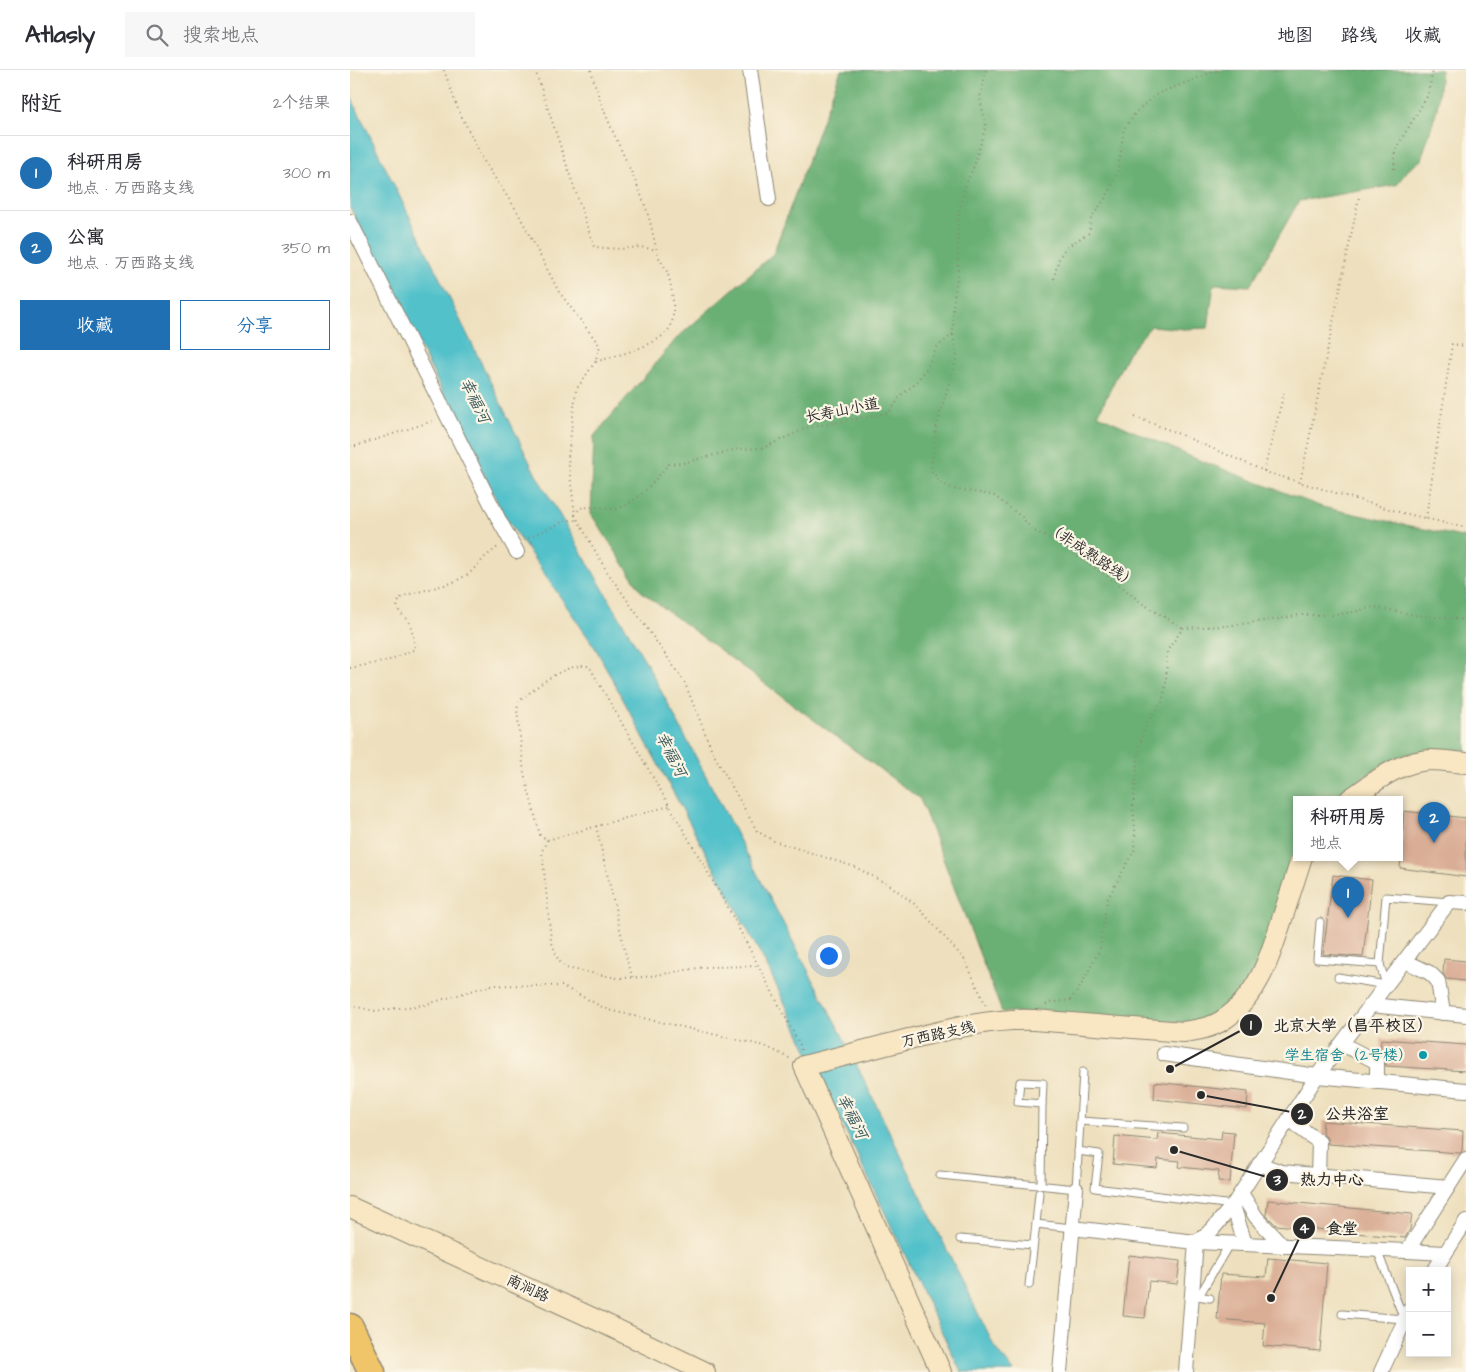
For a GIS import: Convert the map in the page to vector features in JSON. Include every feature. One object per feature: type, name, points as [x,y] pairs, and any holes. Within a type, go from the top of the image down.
[{"type":"highway","points":[[350,1327],[372,1372]]},
{"type":"street","points":[[750,70],[770,199]]},
{"type":"street","points":[[350,221],[513,545]]},
{"type":"street","points":[[1354,796],[1398,766],[1431,760],[1466,763]]},
{"type":"street","name":"万西路支线","points":[[805,1066],[946,1030],[993,1022],[1034,1020],[1183,1032],[1202,1029],[1222,1020],[1239,1006],[1254,988],[1267,965],[1301,861]]},
{"type":"street","points":[[1196,1242],[1212,1230],[1233,1205],[1317,1076],[1449,902],[1466,903]]},
{"type":"street","points":[[1405,960],[1430,973],[1438,981],[1443,1013]]},
{"type":"street","points":[[1371,1005],[1466,1015]]},
{"type":"street","points":[[1342,1044],[1377,1062],[1377,1082]]},
{"type":"street","points":[[1164,1054],[1317,1076],[1466,1090]]},
{"type":"street","points":[[805,1066],[941,1372]]},
{"type":"street","points":[[1290,1118],[1319,1142],[1318,1176]]},
{"type":"street","points":[[1406,1251],[1465,1163]]},
{"type":"street","points":[[1259,1164],[1282,1172],[1448,1187]]},
{"type":"street","points":[[1060,1372],[1076,1189]]},
{"type":"street","points":[[1241,1193],[1256,1216],[1283,1246]]},
{"type":"street","points":[[1233,1205],[1245,1244]]},
{"type":"street","name":"南涧路","points":[[350,1207],[599,1321],[705,1372]]},
{"type":"street","points":[[1436,1267],[1466,1221]]},
{"type":"street","points":[[1072,1228],[1196,1242],[1445,1253]]},
{"type":"street","points":[[1186,1372],[1196,1296],[1196,1242]]},
{"type":"street","points":[[1381,1372],[1406,1316]]},
{"type":"lane","points":[[1338,977],[1386,985],[1380,964],[1386,897],[1449,902]]},
{"type":"lane","points":[[1320,922],[1317,959],[1380,964]]},
{"type":"lane","points":[[940,1175],[1076,1189],[1083,1072]]},
{"type":"lane","points":[[1041,1185],[1043,1083],[1020,1082],[1018,1102],[1042,1104]]},
{"type":"lane","points":[[1080,1121],[1183,1128]]},
{"type":"lane","points":[[1078,1151],[1099,1154],[1095,1188],[1233,1205]]},
{"type":"lane","points":[[1029,1284],[1039,1193]]},
{"type":"lane","points":[[1036,1224],[1072,1228]]},
{"type":"lane","points":[[960,1240],[1034,1245]]},
{"type":"lane","points":[[1210,1298],[1196,1296],[1231,1243]]},
{"type":"lane","points":[[1377,1250],[1406,1312]]},
{"type":"lane","points":[[1342,1314],[1406,1314]]},
{"type":"path","points":[[444,70],[457,107],[485,164],[517,211],[559,292],[600,346],[595,362],[576,390],[568,458],[575,515],[606,570],[684,681],[713,752],[756,831],[774,841],[855,867],[891,886],[917,906],[965,960],[993,1022]]},
{"type":"path","points":[[535,70],[594,247],[620,249],[641,247],[657,250]]},
{"type":"path","points":[[592,70],[596,88],[613,134],[646,208],[659,258],[667,272],[672,293],[671,325],[663,336],[643,346],[595,362]]},
{"type":"path","points":[[953,334],[953,306],[958,272],[958,217],[964,190],[974,166],[986,126],[980,98],[986,70]]},
{"type":"path","points":[[1054,279],[1059,256],[1068,246],[1090,233],[1091,218],[1108,196],[1118,170],[1124,130],[1136,112],[1157,94],[1218,70]]},
{"type":"path","points":[[1394,169],[1396,150],[1428,94],[1433,70]]},
{"type":"path","points":[[1300,483],[1359,198]]},
{"type":"path","name":"长寿山小道","points":[[575,515],[580,508],[618,509],[628,504],[643,492],[668,464],[683,463],[738,449],[763,448],[806,428],[888,413],[900,396],[916,384],[927,368],[936,348],[953,334]]},
{"type":"path","name":"（非成熟路线）","points":[[953,334],[958,357],[936,427],[931,470],[941,483],[953,489],[993,494],[1022,517],[1032,530],[1054,540],[1117,583],[1143,604],[1183,628]]},
{"type":"path","points":[[1426,518],[1452,344],[1466,346]]},
{"type":"path","points":[[1264,471],[1284,393]]},
{"type":"path","points":[[350,446],[356,446],[448,416]]},
{"type":"path","points":[[1136,417],[1264,471],[1399,512],[1466,528]]},
{"type":"path","points":[[350,668],[387,661],[415,649],[407,619],[399,613],[397,607],[399,600],[403,596],[452,583],[469,574],[485,557],[567,520],[578,520]]},
{"type":"path","points":[[1034,1020],[1048,1003],[1070,1000],[1080,989],[1100,949],[1107,900],[1134,851],[1136,830],[1133,806],[1138,748],[1146,723],[1162,702],[1166,685],[1167,651],[1183,628],[1225,626],[1298,615],[1335,615],[1373,607],[1416,616],[1466,620]]},
{"type":"path","points":[[547,840],[540,835],[524,773],[517,710],[519,701],[559,672],[578,666],[589,666],[726,904],[800,1045],[805,1066]]},
{"type":"path","points":[[669,806],[547,840],[542,851],[551,940],[558,960],[566,968],[617,978],[645,977],[704,967],[759,966]]},
{"type":"path","points":[[596,826],[629,968],[633,977]]},
{"type":"path","points":[[350,1006],[374,1011],[424,1005],[491,985],[562,986],[608,1010],[765,1046],[805,1066]]},
{"type":"green space","points":[[841,70],[1441,70],[1437,109],[1421,160],[1408,170],[1396,185],[1299,201],[1250,286],[1214,284],[1208,328],[1184,329],[1151,326],[1128,353],[1098,415],[1194,458],[1322,507],[1466,538],[1466,752],[1430,749],[1398,757],[1363,777],[1336,796],[1293,796],[1293,858],[1258,965],[1242,993],[1213,1016],[1193,1023],[1002,1012],[920,799],[642,592],[591,514],[594,436],[677,338],[773,254]]},
{"type":"water","name":"幸福河","points":[[350,95],[535,473],[647,664],[843,1037],[993,1344],[1014,1372],[961,1372],[768,968],[596,649],[504,515],[350,207]]},
{"type":"building","points":[[1404,811],[1466,818],[1466,877],[1400,868],[1400,861],[1403,861]]},
{"type":"building","points":[[1333,875],[1372,880],[1363,957],[1323,954]]},
{"type":"building","points":[[1444,959],[1466,961],[1466,981],[1446,979],[1443,973]]},
{"type":"building","name":"学生宿舍（2号楼）","points":[[1381,1039],[1466,1045],[1466,1071],[1386,1066],[1385,1058],[1380,1054]]},
{"type":"building","points":[[1155,1082],[1248,1092],[1247,1109],[1154,1099]]},
{"type":"building","points":[[1323,1121],[1463,1131],[1462,1151],[1460,1153],[1328,1144],[1327,1138],[1322,1133]]},
{"type":"building","points":[[1222,1131],[1234,1132],[1230,1182],[1218,1181],[1219,1171],[1179,1167],[1180,1161],[1158,1159],[1157,1168],[1113,1164],[1115,1136],[1157,1140],[1158,1133],[1221,1139]]},
{"type":"building","points":[[1268,1200],[1412,1214],[1410,1229],[1405,1238],[1276,1225],[1266,1215]]},
{"type":"building","points":[[1129,1255],[1180,1261],[1177,1284],[1149,1281],[1145,1318],[1123,1316]]},
{"type":"building","points":[[1268,1258],[1327,1263],[1320,1351],[1263,1346],[1265,1323],[1217,1319],[1221,1274],[1266,1277]]},
{"type":"place","name":"公寓","points":[[1434,843]]},
{"type":"place","name":"科研用房","points":[[1348,918]]},
{"type":"place","name":"学生宿舍（2号楼）","points":[[1423,1055]]},
{"type":"place","name":"北京大学（昌平校区）","points":[[1170,1069]]},
{"type":"place","name":"公共浴室","points":[[1201,1095]]},
{"type":"place","name":"热力中心","points":[[1174,1150]]},
{"type":"place","name":"食堂","points":[[1271,1298]]}]
